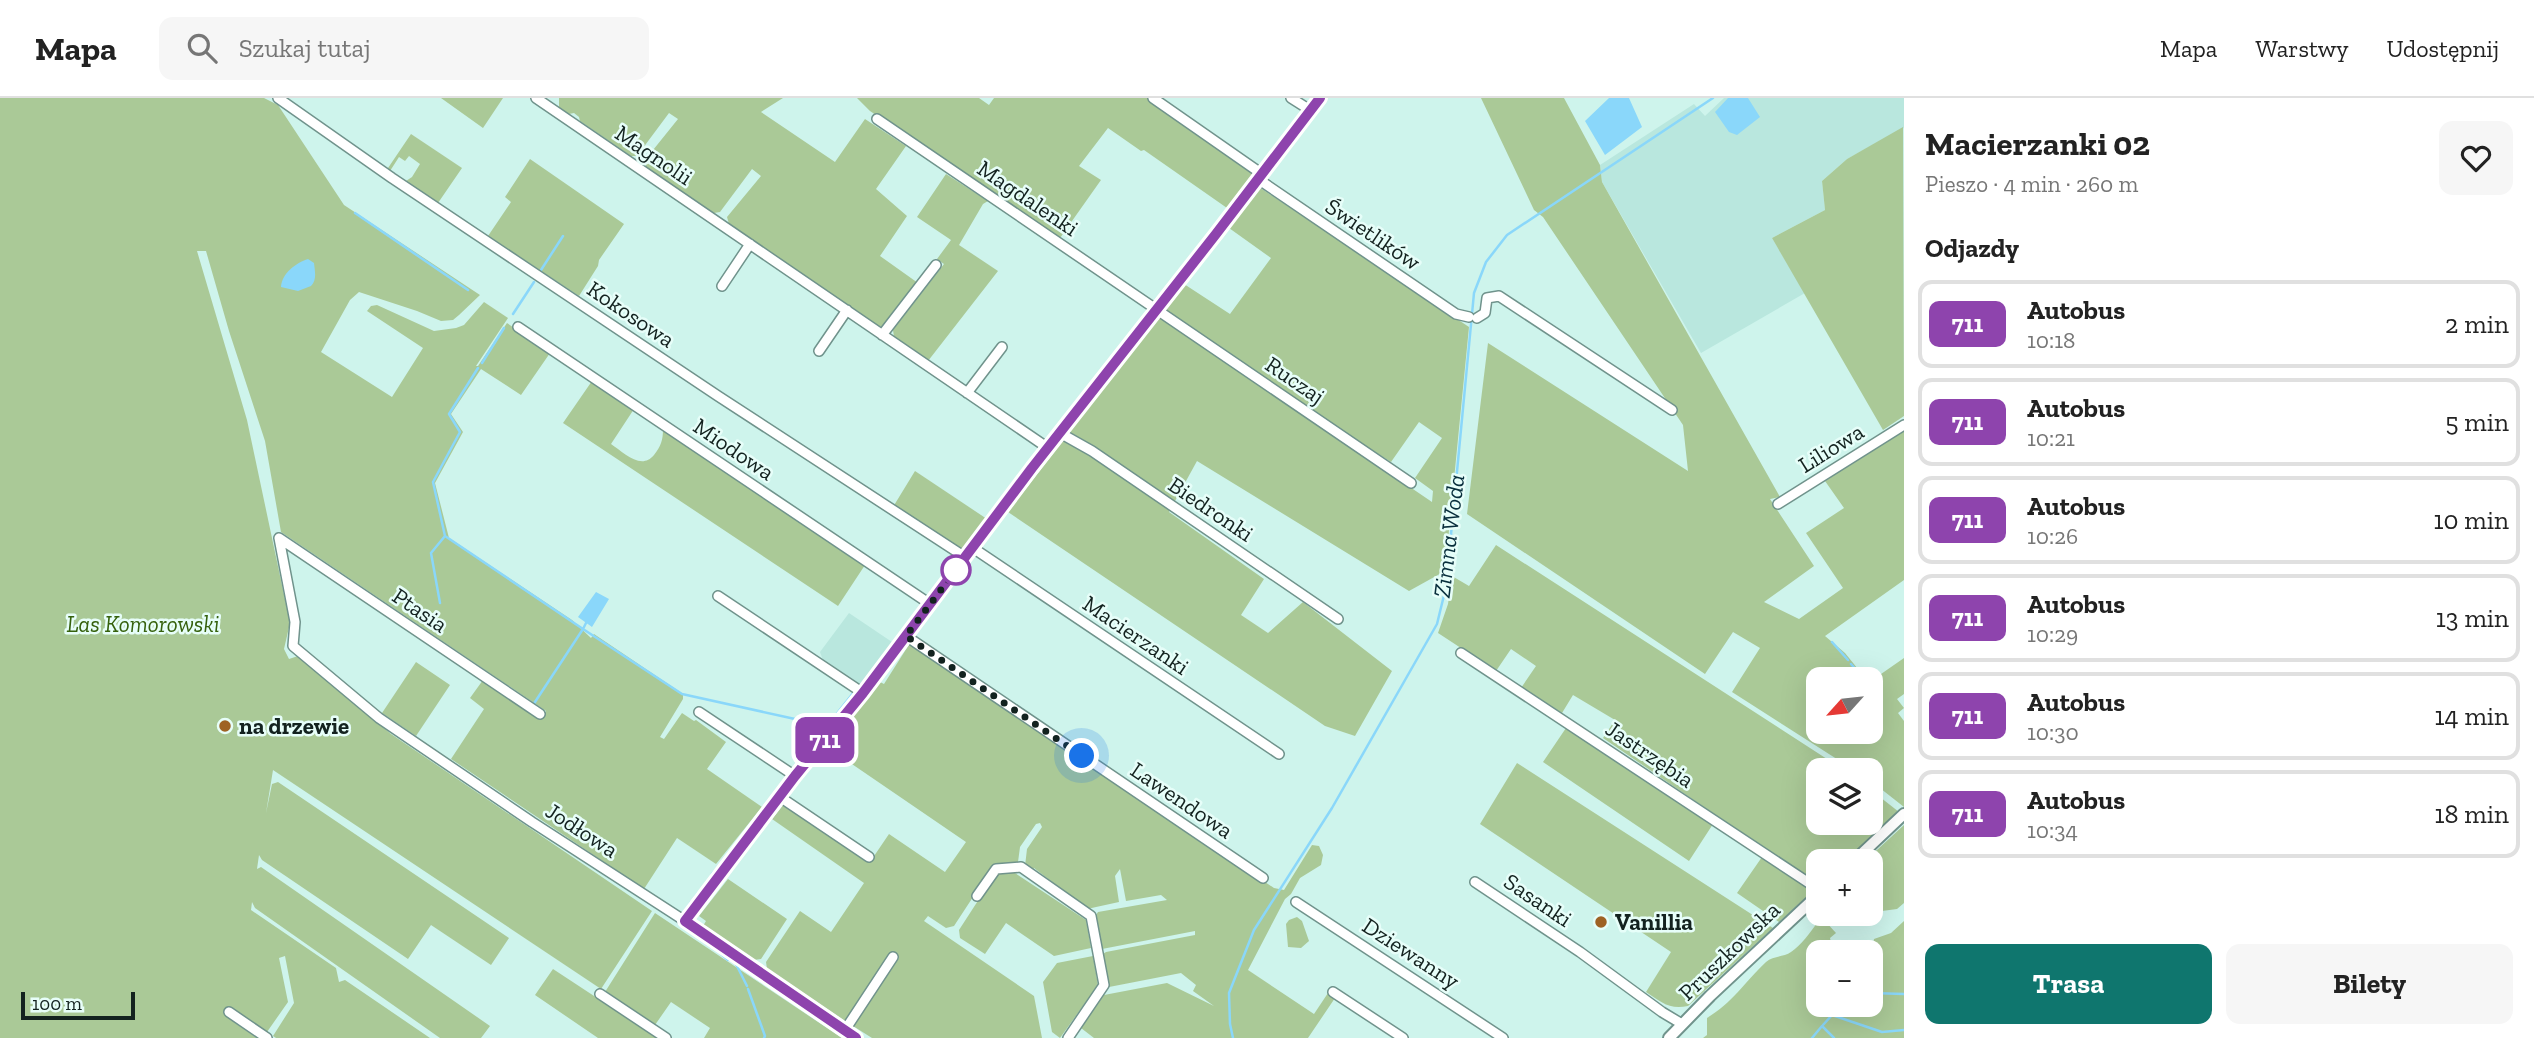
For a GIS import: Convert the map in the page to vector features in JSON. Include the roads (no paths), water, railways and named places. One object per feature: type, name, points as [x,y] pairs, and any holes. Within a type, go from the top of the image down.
[{"type":"street","name":"Kokosowa","points":[[278,98],[392,178],[965,558]]},
{"type":"street","name":"Magnolii","points":[[536,98],[1048,448]]},
{"type":"street","name":"Świetlików","points":[[1153,98],[1456,314],[1473,317],[1485,313],[1487,298],[1499,296],[1672,410]]},
{"type":"street","points":[[1292,98],[1310,110]]},
{"type":"street","points":[[685,921],[1320,98]]},
{"type":"street","name":"Magdalenki","points":[[877,119],[1157,309]]},
{"type":"street","points":[[722,286],[750,244]]},
{"type":"street","points":[[882,335],[936,265]]},
{"type":"street","name":"Ruczaj","points":[[1157,309],[1411,483]]},
{"type":"street","points":[[819,351],[847,310]]},
{"type":"street","name":"Miodowa","points":[[518,327],[930,604]]},
{"type":"street","points":[[967,393],[1002,347]]},
{"type":"street","name":"Liliowa","points":[[1779,504],[1904,425]]},
{"type":"street","name":"Biedronki","points":[[1060,433],[1338,619]]},
{"type":"street","name":"Ptasia","points":[[293,646],[295,622],[279,538],[540,714]]},
{"type":"street","name":"Macierzanki","points":[[973,548],[1279,754]]},
{"type":"street","points":[[718,596],[863,693]]},
{"type":"street","name":"Lawendowa","points":[[906,636],[1263,878]]},
{"type":"street","name":"Jodłowa","points":[[293,646],[379,718],[856,1038]]},
{"type":"street","name":"Jastrzębia","points":[[1461,653],[1806,881]]},
{"type":"street","points":[[699,712],[795,776]]},
{"type":"street","points":[[779,797],[869,857]]},
{"type":"street","points":[[1867,849],[1904,814]]},
{"type":"street","points":[[977,896],[996,869],[1021,867],[1091,916],[1104,985],[1068,1038]]},
{"type":"street","name":"Sasanki","points":[[1475,882],[1682,1024]]},
{"type":"street","name":"Dziewanny","points":[[1296,902],[1390,961],[1503,1038]]},
{"type":"street","name":"Pruszkowska","points":[[1669,1038],[1806,906]]},
{"type":"street","points":[[845,1030],[893,957]]},
{"type":"street","points":[[1333,992],[1403,1038]]},
{"type":"street","points":[[600,994],[666,1038]]},
{"type":"street","points":[[229,1013],[267,1038]]},
{"type":"water","points":[[1609,98],[1629,98],[1642,127],[1605,155],[1585,121]]},
{"type":"water","points":[[1728,98],[1748,98],[1760,117],[1737,135],[1729,132],[1715,112]]},
{"type":"water","points":[[308,259],[314,263],[313,284],[298,291],[281,287],[290,269]]},
{"type":"water","points":[[596,592],[609,599],[592,627],[578,617]]},
{"type":"waterway","name":"Zimna Woda","points":[[1233,1038],[1229,993],[1254,930],[1332,808],[1437,624],[1446,587],[1474,293],[1486,262],[1507,235],[1713,98]]},
{"type":"waterway","points":[[355,213],[468,290]]},
{"type":"waterway","points":[[541,270],[563,236]]},
{"type":"waterway","points":[[513,314],[534,282]]},
{"type":"waterway","points":[[482,363],[504,328]]},
{"type":"waterway","points":[[478,368],[449,414],[460,432],[433,482],[445,536],[583,629],[533,705]]},
{"type":"waterway","points":[[440,603],[431,553],[445,536]]},
{"type":"waterway","points":[[586,623],[583,629],[682,694],[795,719],[820,736]]},
{"type":"waterway","points":[[1832,642],[1848,660]]},
{"type":"waterway","points":[[815,741],[854,692]]},
{"type":"waterway","points":[[804,756],[812,746]]},
{"type":"waterway","points":[[733,848],[749,829]]},
{"type":"waterway","points":[[720,865],[729,854]]},
{"type":"waterway","points":[[712,874],[717,869]]},
{"type":"waterway","points":[[705,885],[708,881]]},
{"type":"waterway","points":[[695,897],[698,893]]},
{"type":"waterway","points":[[684,912],[691,902]]},
{"type":"waterway","points":[[683,926],[710,946]]},
{"type":"waterway","points":[[717,950],[728,960]]},
{"type":"waterway","points":[[736,964],[747,986]]},
{"type":"waterway","points":[[748,989],[764,1038]]},
{"type":"waterway","points":[[1883,993],[1904,994]]},
{"type":"waterway","points":[[1823,1025],[1830,1017]]},
{"type":"waterway","points":[[1838,1017],[1882,1032],[1904,1030]]},
{"type":"waterway","points":[[1812,1038],[1822,1026],[1834,1038]]},
{"type":"place","name":"na drzewie","points":[[225,726]]},
{"type":"place","name":"Vanillia","points":[[1601,922]]},
{"type":"park label","name":"Las Komorowski","points":[[143,624]]}]
